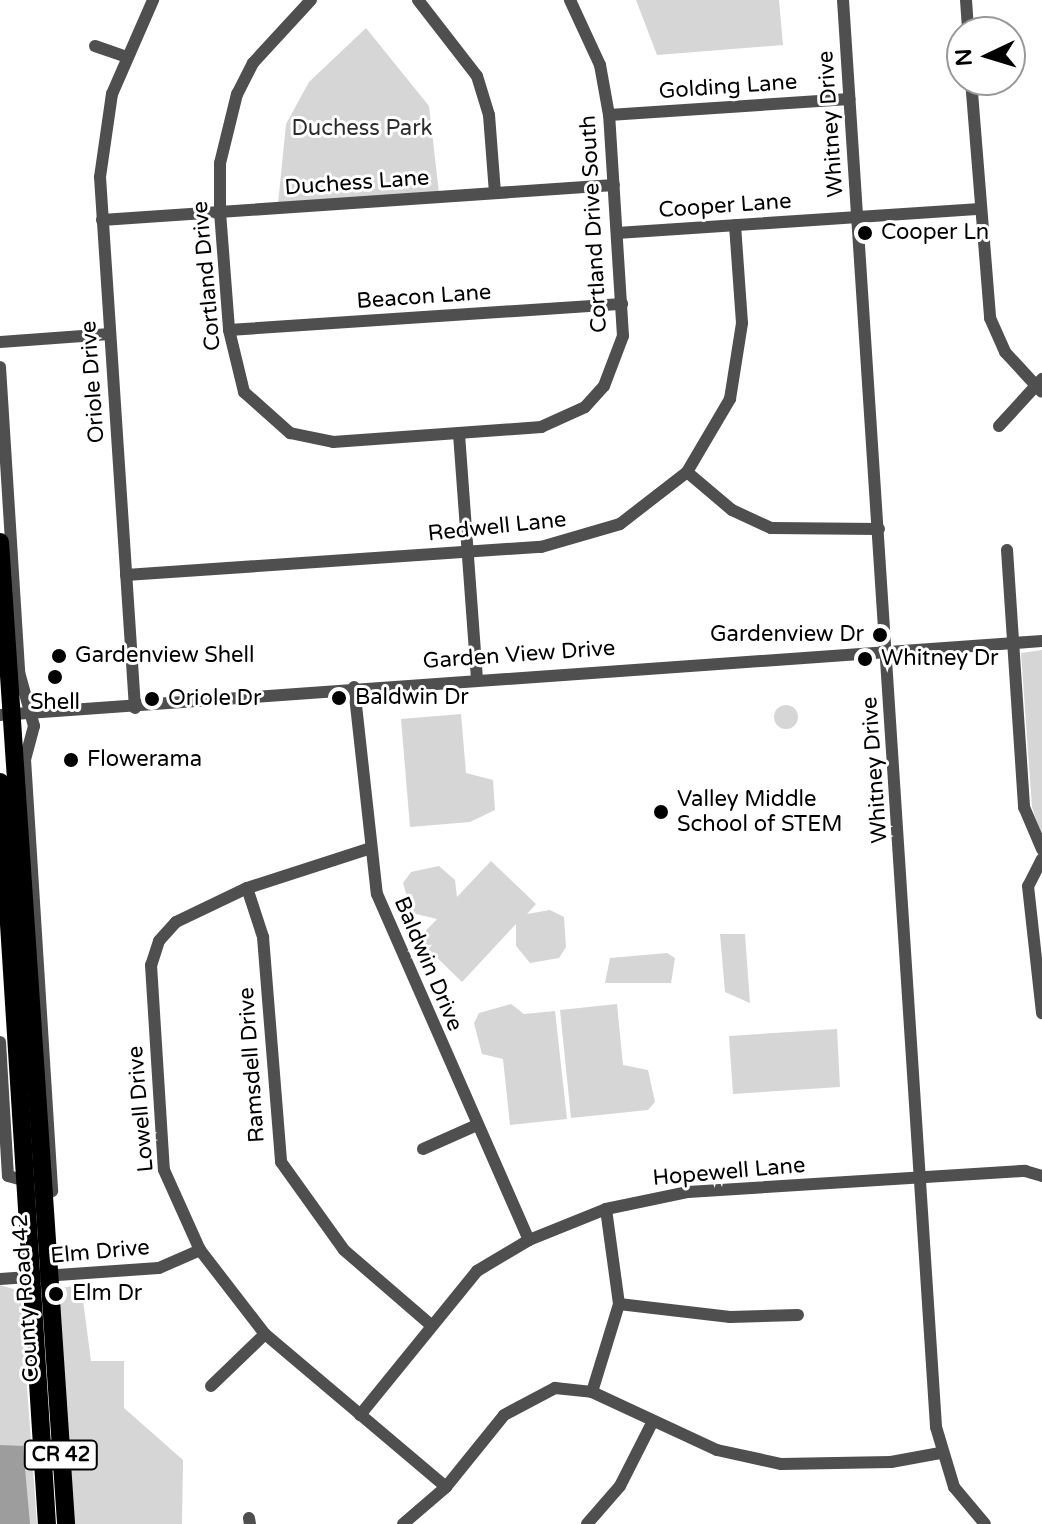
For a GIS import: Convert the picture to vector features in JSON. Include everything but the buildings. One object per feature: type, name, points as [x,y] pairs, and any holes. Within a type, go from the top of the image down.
[{"type":"highway","name":"County Road 42","points":[[0,542],[6,715],[66,1524]]},
{"type":"highway","name":"County Road 42","points":[[0,782],[29,1278],[47,1524]]},
{"type":"street","name":"Oriole Drive","points":[[135,708],[102,220],[104,135],[124,56],[153,0]]},
{"type":"street","name":"Cortland Drive","points":[[311,0],[253,63],[237,94],[220,163],[220,212],[229,330],[244,392],[290,433],[333,442],[459,434]]},
{"type":"street","points":[[418,0],[477,76],[489,115],[495,193]]},
{"type":"street","name":"Cortland Drive South","points":[[459,434],[541,427],[585,407],[617,362],[622,304],[609,115],[600,65],[570,0]]},
{"type":"street","name":"Whitney Drive","points":[[843,0],[940,1453],[954,1487],[985,1524]]},
{"type":"street","points":[[95,46],[124,56]]},
{"type":"street","points":[[972,96],[990,318],[1005,352],[1040,386],[999,426]]},
{"type":"street","name":"Golding Lane","points":[[609,115],[849,99]]},
{"type":"street","name":"Duchess Lane","points":[[102,220],[614,185]]},
{"type":"street","name":"Cooper Lane","points":[[617,233],[980,209]]},
{"type":"street","name":"Redwell Lane","points":[[126,575],[467,552],[595,535],[647,508],[687,472],[719,424],[738,369],[735,225]]},
{"type":"street","name":"Beacon Lane","points":[[229,330],[622,304]]},
{"type":"street","points":[[0,342],[110,334]]},
{"type":"street","points":[[0,367],[19,672],[32,713],[25,759],[52,1192],[43,1197]]},
{"type":"street","points":[[459,434],[477,678]]},
{"type":"street","points":[[687,472],[732,510],[771,528],[879,529]]},
{"type":"street","points":[[1007,550],[1024,807],[1042,849]]},
{"type":"street","name":"Garden View Drive","points":[[6,715],[135,708],[477,678],[1042,641]]},
{"type":"street","name":"Baldwin Drive","points":[[354,687],[368,849],[392,938],[529,1240]]},
{"type":"street","name":"Lowell Drive","points":[[368,849],[310,862],[176,922],[151,965],[164,1170],[200,1250],[265,1334],[446,1487]]},
{"type":"street","points":[[1042,859],[1028,886],[1042,1013]]},
{"type":"street","name":"Ramsdell Drive","points":[[247,888],[263,937],[281,1162],[344,1250],[431,1325]]},
{"type":"street","points":[[0,1042],[8,1176],[23,1180]]},
{"type":"street","points":[[423,1149],[477,1125]]},
{"type":"street","name":"Hopewell Lane","points":[[360,1415],[477,1271],[529,1240],[606,1209],[688,1192],[922,1177],[1042,1176]]},
{"type":"street","points":[[592,1392],[619,1304],[606,1209]]},
{"type":"street","name":"Elm Drive","points":[[0,1279],[159,1268],[200,1250]]},
{"type":"street","points":[[619,1304],[730,1317],[798,1315]]},
{"type":"street","points":[[211,1386],[265,1334]]},
{"type":"street","points":[[403,1524],[446,1487],[521,1401],[555,1388],[592,1392],[717,1450],[781,1464],[891,1462],[940,1453]]},
{"type":"street","points":[[587,1524],[620,1486],[653,1421]]},
{"type":"green space","points":[[636,0],[779,0],[783,45],[657,55]]},
{"type":"green space","name":"Duchess Park","points":[[366,28],[429,106],[439,193],[278,204],[286,124],[309,82]]},
{"type":"green space","points":[[1042,650],[1042,837],[1032,807],[1021,653]]},
{"type":"green space","points":[[781,705],[791,705],[798,712],[798,722],[791,729],[781,729],[774,722],[774,712]]},
{"type":"green space","points":[[461,714],[466,773],[493,780],[495,810],[470,822],[410,827],[401,719]]},
{"type":"green space","points":[[491,861],[536,904],[527,914],[550,910],[564,917],[566,947],[559,958],[530,963],[516,946],[516,924],[462,982],[418,939],[437,919],[412,913],[403,883],[411,872],[439,866],[455,880],[457,897]]},
{"type":"green space","points":[[720,934],[745,934],[750,1003],[725,992]]},
{"type":"green space","points":[[667,953],[675,958],[671,983],[605,983],[610,958]]},
{"type":"green space","points":[[511,1004],[524,1014],[555,1011],[567,1119],[510,1125],[503,1059],[482,1054],[474,1023],[479,1013]]},
{"type":"green space","points":[[617,1004],[623,1065],[648,1070],[655,1102],[648,1110],[571,1118],[560,1010]]},
{"type":"green space","points":[[837,1029],[840,1087],[733,1094],[729,1036]]},
{"type":"green space","points":[[0,1285],[20,1291],[37,1524],[0,1524]]},
{"type":"green space","points":[[81,1285],[91,1361],[124,1361],[124,1408],[183,1460],[182,1524],[74,1524],[53,1289]]},
{"type":"shaded area","points":[[0,1445],[23,1446],[30,1524],[0,1524]]},
{"type":"place","name":"Cooper Ln","points":[[865,233]]},
{"type":"place","name":"Gardenview Dr","points":[[880,635]]},
{"type":"place","name":"Gardenview Shell","points":[[59,656]]},
{"type":"place","name":"Whitney Dr","points":[[865,659]]},
{"type":"place","name":"Shell","points":[[55,677]]},
{"type":"place","name":"Baldwin Dr","points":[[339,698]]},
{"type":"place","name":"Oriole Dr","points":[[152,699]]},
{"type":"place","name":"Flowerama","points":[[71,760]]},
{"type":"place","name":"Valley Middle School of STEM","points":[[661,812]]},
{"type":"place","name":"Elm Dr","points":[[56,1294]]}]
